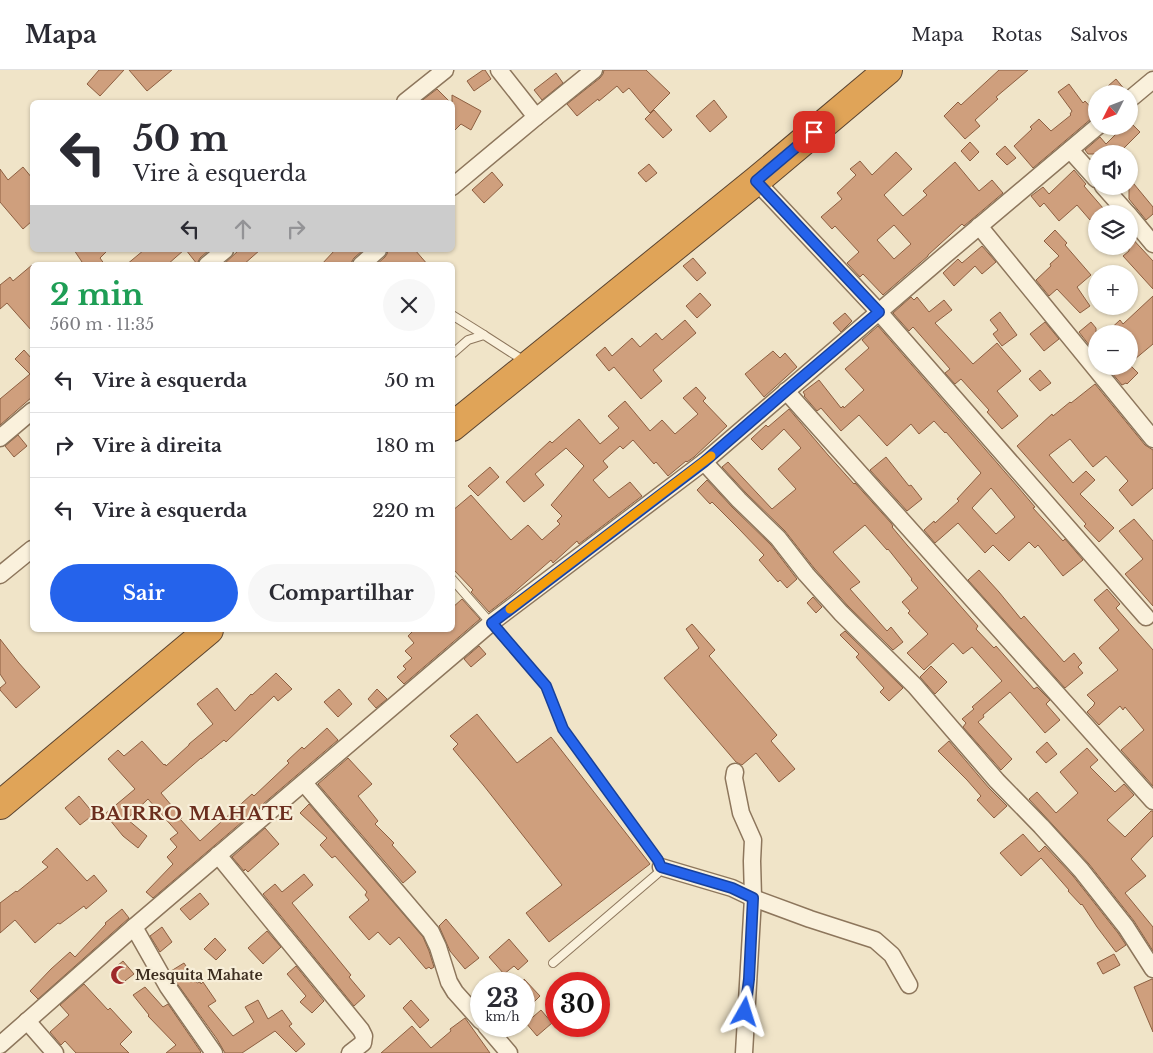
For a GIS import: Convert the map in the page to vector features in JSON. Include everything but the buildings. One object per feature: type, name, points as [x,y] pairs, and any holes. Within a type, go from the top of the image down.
[{"type":"highway","points":[[455,425],[756,181],[888,70]]},
{"type":"highway","points":[[0,804],[207,632]]},
{"type":"street","points":[[408,100],[445,70]]},
{"type":"street","points":[[500,70],[536,116]]},
{"type":"street","points":[[455,184],[594,70]]},
{"type":"street","points":[[1138,92],[1153,80]]},
{"type":"street","points":[[0,1045],[218,855],[492,623],[704,462],[1088,135]]},
{"type":"street","points":[[1070,150],[1088,170]]},
{"type":"street","points":[[756,181],[879,312],[1146,617]]},
{"type":"street","points":[[1111,195],[1120,205]]},
{"type":"street","points":[[979,226],[1153,439]]},
{"type":"street","points":[[1138,226],[1153,244]]},
{"type":"street","points":[[211,262],[223,252]]},
{"type":"street","points":[[364,262],[376,252]]},
{"type":"street","points":[[786,391],[1153,801]]},
{"type":"street","points":[[0,438],[30,413]]},
{"type":"street","points":[[704,462],[778,538],[841,613],[915,686],[997,781],[1081,870],[1126,928],[1153,969]]},
{"type":"street","points":[[0,575],[30,551]]},
{"type":"street","points":[[734,772],[741,813],[753,840],[753,898],[744,1053]]},
{"type":"street","points":[[304,782],[431,932],[438,947],[449,982],[470,1009]]},
{"type":"street","points":[[218,855],[361,1030],[364,1036],[363,1042],[350,1053]]},
{"type":"street","points":[[661,867],[732,888],[753,898],[810,919],[875,940],[892,955],[909,986]]},
{"type":"street","points":[[134,928],[168,987],[214,1053]]},
{"type":"street","points":[[27,1021],[55,1053]]},
{"type":"street","points":[[495,1037],[509,1053]]},
{"type":"lane","points":[[455,317],[529,364]]},
{"type":"lane","points":[[455,351],[468,340],[484,335]]},
{"type":"lane","points":[[455,582],[546,686],[563,729],[658,860],[661,867],[658,874],[553,963]]},
{"type":"slow traffic","points":[[510,609],[711,456]]},
{"type":"place","name":"Mesquita Mahate","points":[[120,975]]},
{"type":"district","name":"BAIRRO MAHATE","points":[[192,813]]},
{"type":"route","points":[[745,1012],[749,979],[753,898],[732,888],[661,867],[658,860],[563,729],[546,686],[492,623],[704,462],[879,312],[756,181],[814,132]]}]
